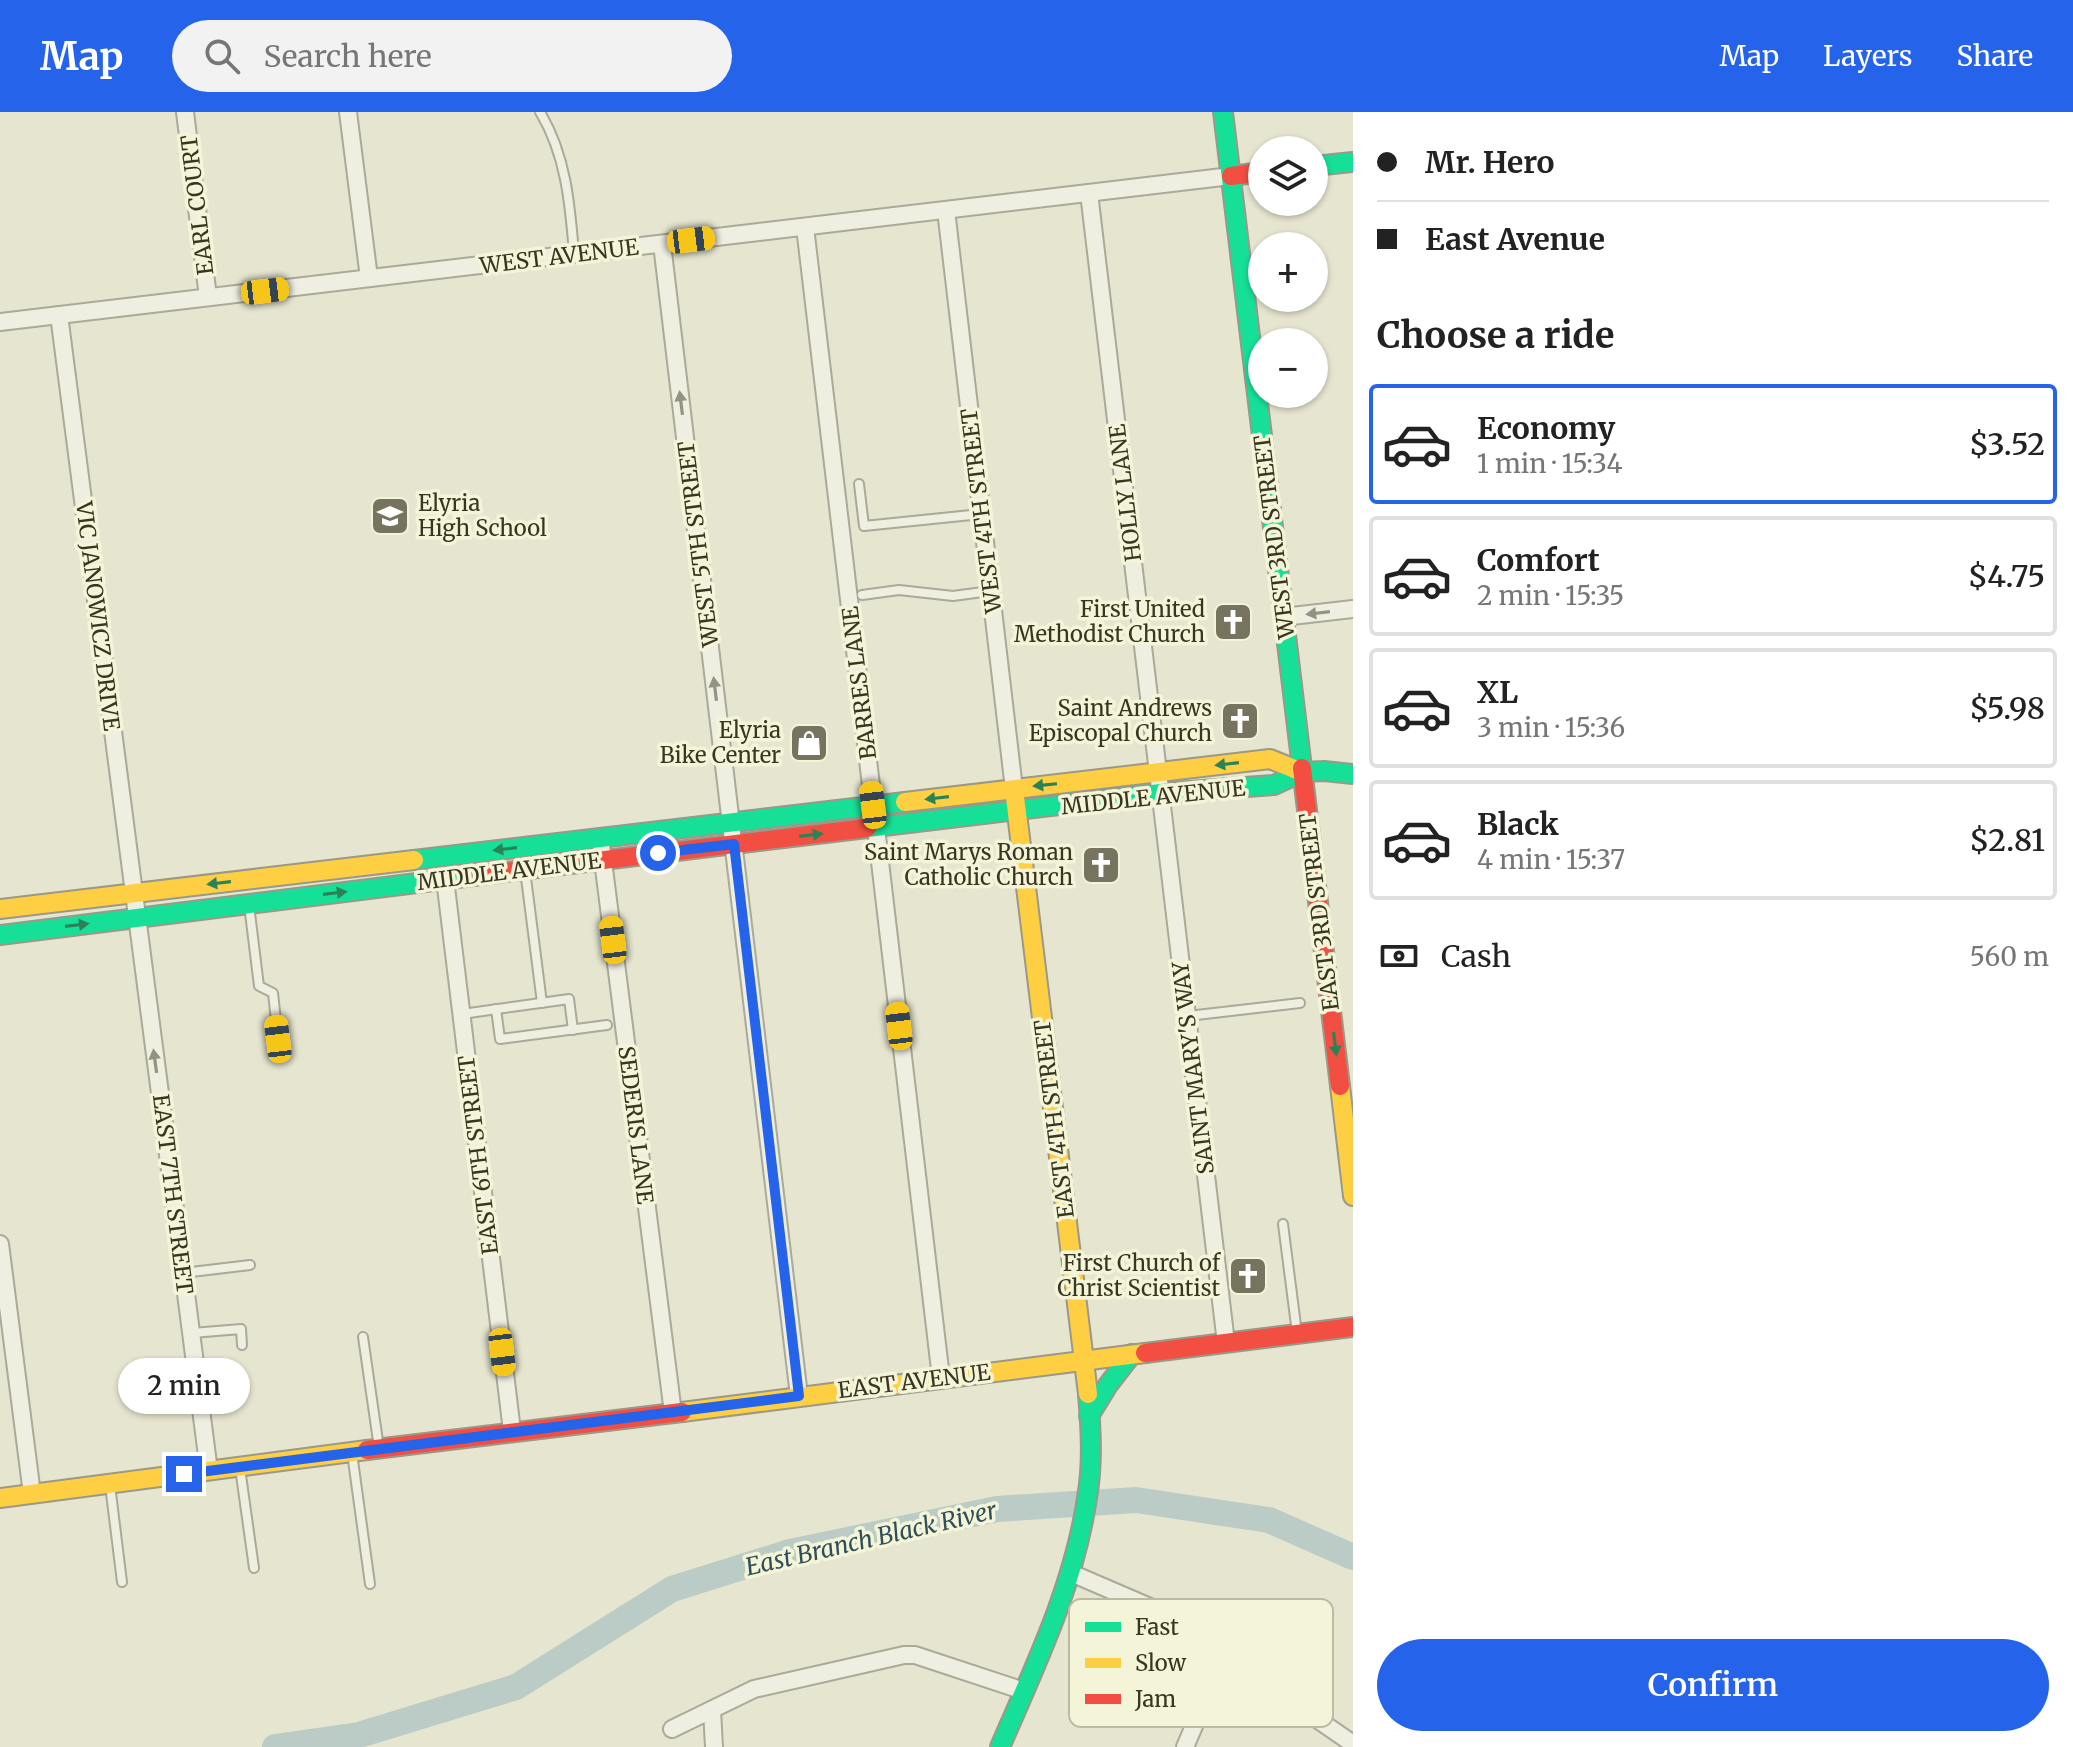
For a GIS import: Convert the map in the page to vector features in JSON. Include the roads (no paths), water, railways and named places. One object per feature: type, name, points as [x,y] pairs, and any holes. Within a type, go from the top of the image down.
[{"type":"main road","name":"WEST 3RD STREET","points":[[1223,112],[1302,772]]},
{"type":"main road","points":[[1328,165],[1353,162]]},
{"type":"main road","name":"WEST AVENUE","points":[[1231,176],[1248,174]]},
{"type":"main road","name":"MIDDLE AVENUE","points":[[0,909],[1270,759],[1302,772]]},
{"type":"main road","name":"MIDDLE AVENUE","points":[[0,935],[1161,793],[1274,785],[1302,772],[1353,774]]},
{"type":"main road","name":"EAST 3RD STREET","points":[[1302,772],[1353,1196]]},
{"type":"main road","name":"WEST 4TH STREET","points":[[1014,789],[1016,812]]},
{"type":"main road","name":"EAST 4TH STREET","points":[[1000,1747],[1074,1566],[1090,1475],[1090,1419],[1084,1360],[1016,812]]},
{"type":"main road","name":"EAST AVENUE","points":[[0,1498],[1353,1327]]},
{"type":"main road","points":[[1090,1419],[1108,1385],[1132,1354]]},
{"type":"street","name":"EARL COURT","points":[[185,112],[208,297]]},
{"type":"street","points":[[348,112],[369,278]]},
{"type":"street","name":"WEST AVENUE","points":[[0,322],[1231,176]]},
{"type":"street","name":"HOLLY LANE","points":[[1089,193],[1161,793]]},
{"type":"street","name":"WEST 4TH STREET","points":[[946,210],[1014,789]]},
{"type":"street","name":"BARRES LANE","points":[[805,227],[941,1378]]},
{"type":"street","name":"WEST 5TH STREET","points":[[662,244],[799,1396]]},
{"type":"street","name":"VIC JANOWICZ DRIVE","points":[[59,315],[136,917]]},
{"type":"street","points":[[1283,617],[1353,609]]},
{"type":"street","name":"SAINT MARY'S WAY","points":[[1161,793],[1226,1343]]},
{"type":"street","name":"SEDERIS LANE","points":[[600,837],[673,1413]]},
{"type":"street","name":"EAST 6TH STREET","points":[[445,879],[512,1431]]},
{"type":"street","name":"EAST 7TH STREET","points":[[136,917],[209,1471]]},
{"type":"street","points":[[0,1244],[32,1494]]},
{"type":"street","points":[[1074,1566],[1137,1599]]},
{"type":"street","points":[[672,1729],[754,1689],[910,1654],[1024,1691]]},
{"type":"street","points":[[712,1710],[714,1747]]},
{"type":"street","points":[[1185,1747],[1194,1727]]},
{"type":"street","points":[[1328,1727],[1353,1744]]},
{"type":"lane","points":[[540,112],[561,159],[574,254]]},
{"type":"lane","points":[[859,484],[864,526],[982,514]]},
{"type":"lane","points":[[862,595],[899,590],[953,596],[991,591]]},
{"type":"lane","points":[[524,869],[542,1003]]},
{"type":"lane","points":[[249,904],[259,986],[273,993],[278,1039]]},
{"type":"lane","points":[[461,1014],[569,999],[573,1030]]},
{"type":"lane","points":[[1187,1016],[1300,1003]]},
{"type":"lane","points":[[496,1009],[500,1039],[607,1025]]},
{"type":"lane","points":[[1283,1224],[1297,1334]]},
{"type":"lane","points":[[183,1273],[250,1265]]},
{"type":"lane","points":[[191,1333],[241,1329],[242,1345]]},
{"type":"lane","points":[[363,1337],[379,1449]]},
{"type":"lane","points":[[352,1453],[370,1584]]},
{"type":"lane","points":[[240,1467],[254,1568]]},
{"type":"lane","points":[[109,1484],[122,1582]]},
{"type":"waterway","name":"East Branch Black River","points":[[275,1747],[359,1735],[516,1687],[672,1589],[790,1552],[997,1509],[1136,1500],[1269,1520],[1353,1557]]},
{"type":"place","name":"Elyria High School","points":[[390,516]]},
{"type":"place","name":"First United Methodist Church","points":[[1233,622]]},
{"type":"place","name":"Saint Andrews Episcopal Church","points":[[1240,721]]},
{"type":"place","name":"Elyria Bike Center","points":[[809,743]]},
{"type":"place","name":"Saint Marys Roman Catholic Church","points":[[1101,865]]},
{"type":"place","name":"First Church of Christ Scientist","points":[[1248,1276]]}]
